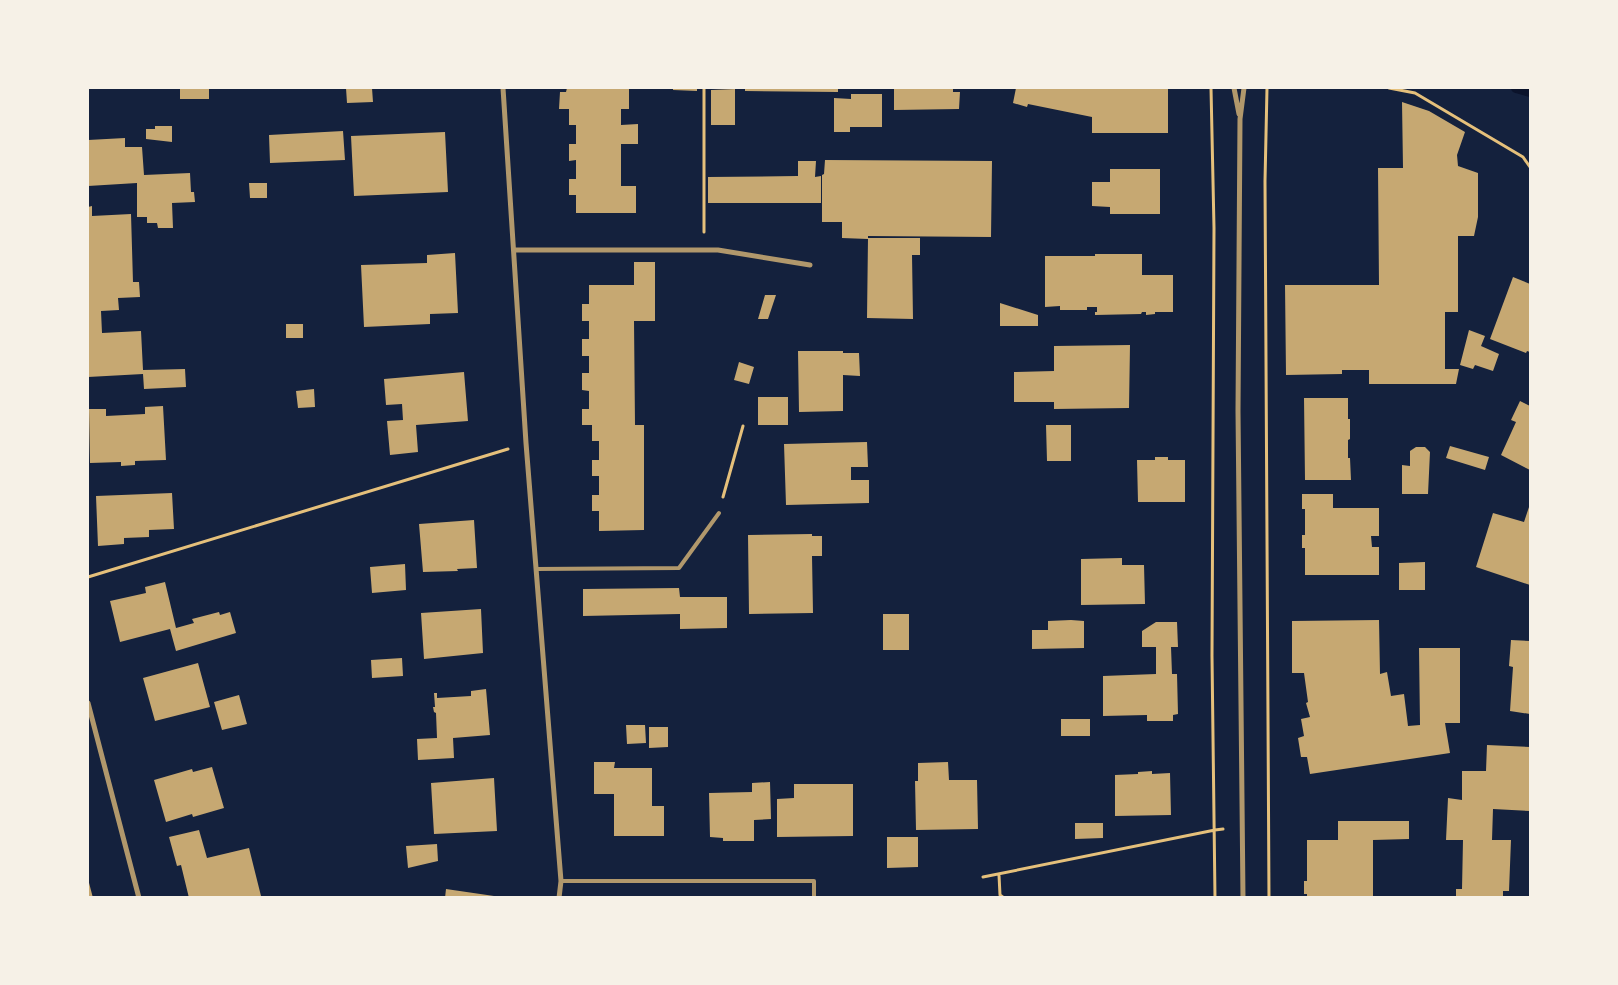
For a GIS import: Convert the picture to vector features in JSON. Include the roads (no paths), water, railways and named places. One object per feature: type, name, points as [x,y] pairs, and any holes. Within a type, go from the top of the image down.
[{"type":"street","points":[[503,88],[526,443],[561,881],[560,898]]},
{"type":"street","points":[[1234,88],[1240,119]]},
{"type":"street","points":[[1243,898],[1238,411],[1240,119],[1244,88]]},
{"type":"street","points":[[514,250],[718,250],[810,265]]},
{"type":"street","points":[[88,703],[139,898]]},
{"type":"lane","points":[[536,569],[679,568],[719,513]]},
{"type":"lane","points":[[561,881],[814,881],[814,898]]},
{"type":"waterway","points":[[1516,88],[1530,92]]}]
